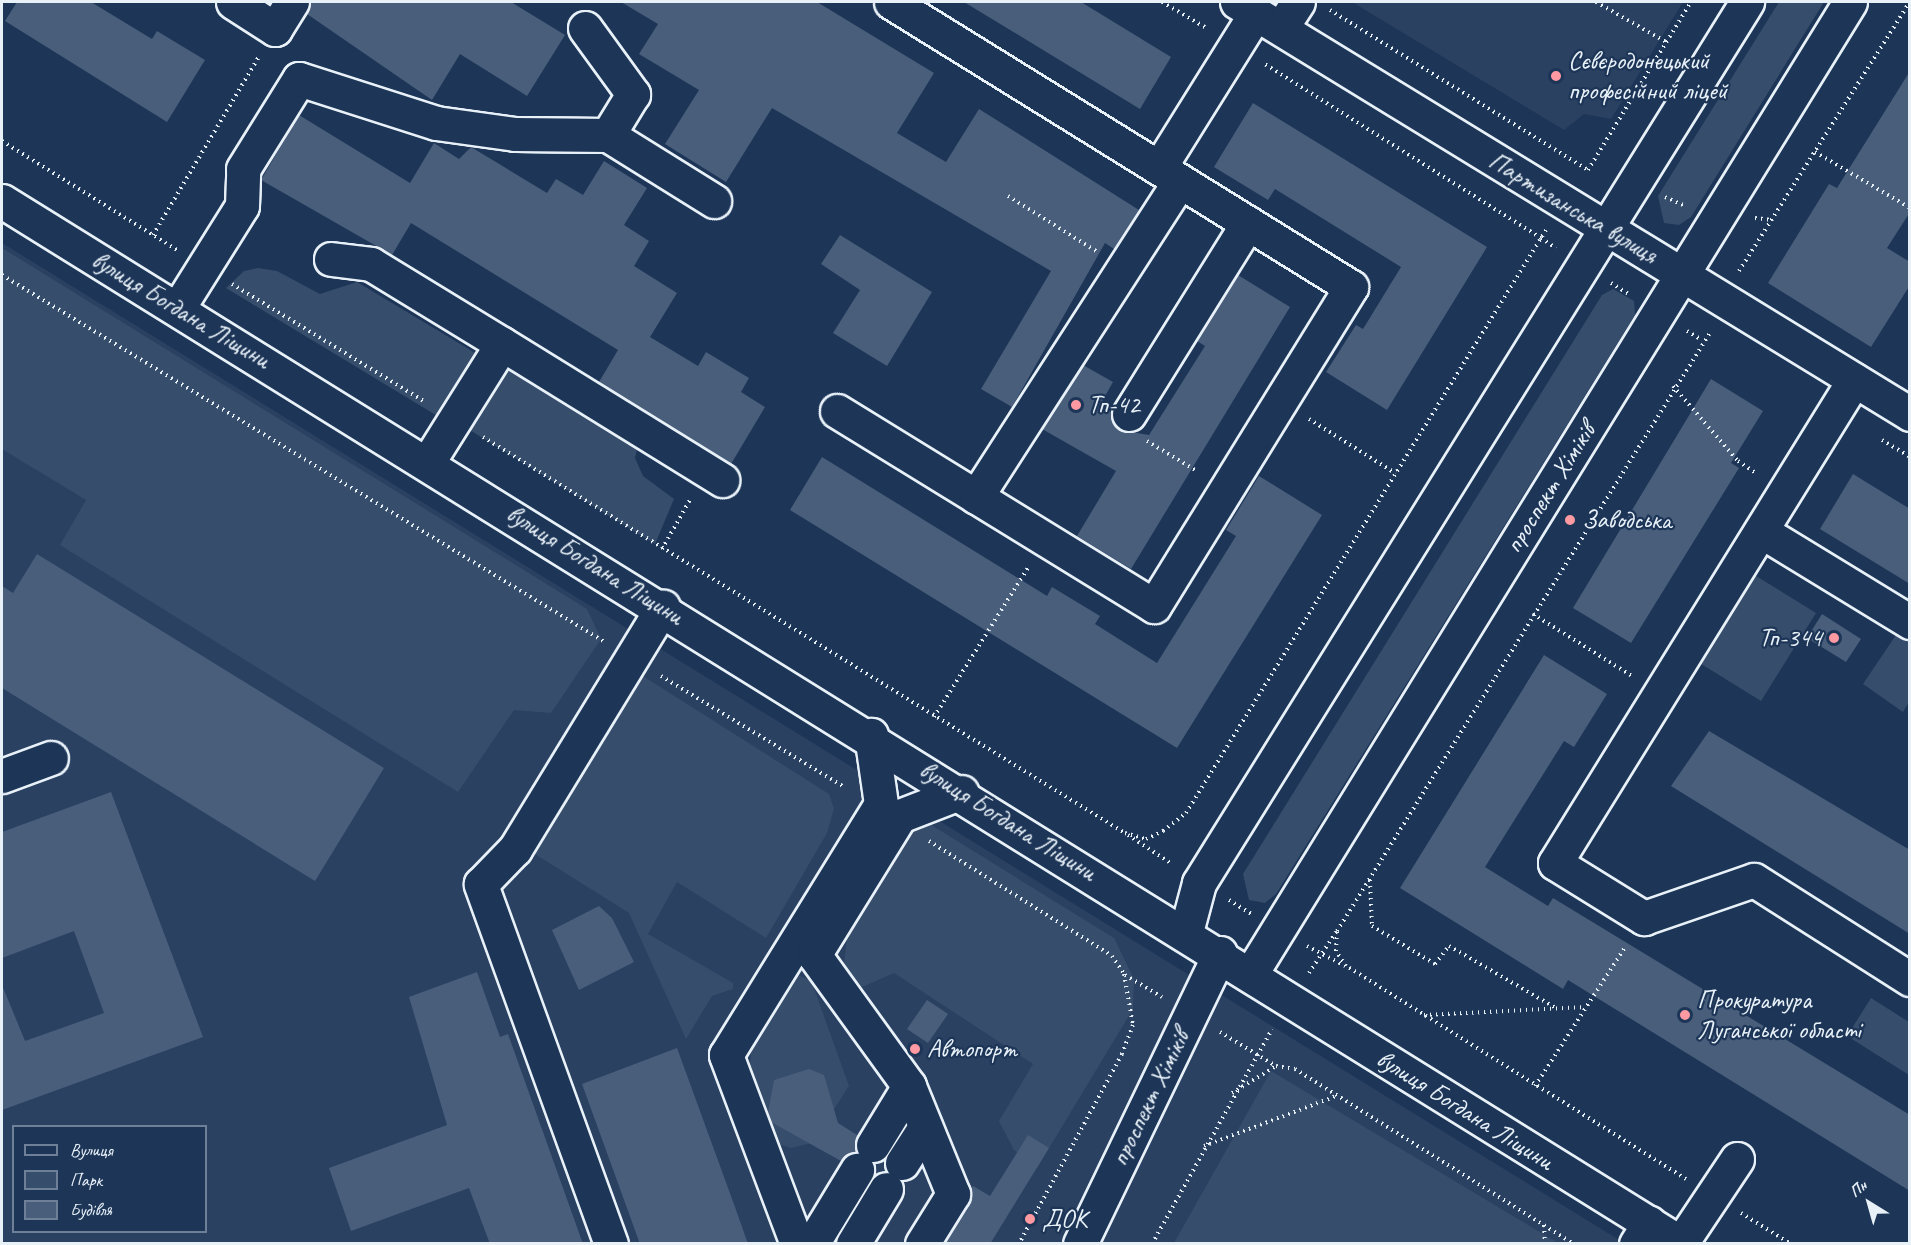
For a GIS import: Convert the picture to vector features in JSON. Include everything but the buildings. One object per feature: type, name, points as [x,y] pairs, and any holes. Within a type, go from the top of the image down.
[{"type":"main road","points":[[233,2],[275,29],[292,2]]},
{"type":"main road","points":[[837,411],[1154,606],[1351,287],[891,2]]},
{"type":"main road","points":[[1186,932],[1199,883],[1747,2]]},
{"type":"main road","name":"проспект Хіміків","points":[[1250,975],[1850,2]]},
{"type":"main road","points":[[976,497],[1125,268],[1169,175],[1235,46],[1279,10]]},
{"type":"main road","name":"Партизанська вулиця","points":[[1279,10],[1606,228],[1910,414]]},
{"type":"main road","points":[[585,28],[633,94],[608,135]]},
{"type":"main road","points":[[178,308],[242,206],[243,169],[299,79],[436,123],[515,134],[608,135],[714,201]]},
{"type":"main road","name":"вулиця Богдана Ліщини","points":[[2,201],[871,735],[1220,953],[1642,1233],[1681,1243]]},
{"type":"main road","points":[[1129,414],[1248,223]]},
{"type":"main road","points":[[331,259],[371,264],[714,476]]},
{"type":"main road","points":[[428,462],[502,344]]},
{"type":"main road","points":[[1854,380],[1555,863],[1644,918],[1754,880],[1910,979]]},
{"type":"main road","points":[[1761,531],[1910,622]]},
{"type":"main road","points":[[611,1244],[481,884],[515,849],[663,607]]},
{"type":"main road","points":[[871,735],[888,815],[814,955],[909,1086],[953,1194],[922,1244]]},
{"type":"main road","points":[[2,776],[51,758]]},
{"type":"main road","points":[[797,1244],[726,1055],[888,815],[962,792]]},
{"type":"main road","name":"проспект Хіміків","points":[[1080,1244],[1220,953]]},
{"type":"main road","points":[[812,1244],[909,1086]]},
{"type":"main road","points":[[853,1244],[925,1126]]},
{"type":"main road","points":[[1681,1243],[1737,1159]]},
{"type":"path","points":[[1162,2],[1702,340]]},
{"type":"path","points":[[1596,2],[1666,42]]},
{"type":"path","points":[[1279,10],[1584,168],[1593,160],[1691,2]]},
{"type":"path","points":[[1749,277],[1739,271],[1910,2]]},
{"type":"path","points":[[153,235],[275,29]]},
{"type":"path","points":[[2,141],[1125,833],[1199,883],[1278,930],[1346,966]]},
{"type":"path","points":[[1815,152],[1910,208]]},
{"type":"path","points":[[1593,160],[1681,206],[1772,220]]},
{"type":"path","points":[[1008,195],[1125,268]]},
{"type":"path","points":[[1125,833],[1146,839],[1186,813],[1541,238]]},
{"type":"path","points":[[2,275],[888,815],[1112,956],[1124,974],[1133,1025],[1122,1054],[1019,1244]]},
{"type":"path","points":[[1673,386],[1738,461],[1785,492]]},
{"type":"path","points":[[1280,401],[1395,473]]},
{"type":"path","points":[[1129,414],[1149,427],[1143,438],[1226,489]]},
{"type":"path","points":[[663,549],[714,476]]},
{"type":"path","points":[[934,717],[1045,540]]},
{"type":"path","points":[[1533,615],[1660,693]]},
{"type":"path","points":[[1370,880],[1372,926],[1435,964],[1449,946],[1556,1008]]},
{"type":"path","points":[[1535,1086],[1644,918]]},
{"type":"path","points":[[1423,1015],[1586,1007]]},
{"type":"path","points":[[1152,1244],[1232,1093],[1276,1066],[1295,1069],[1574,1244]]},
{"type":"path","points":[[1204,1146],[1337,1095]]},
{"type":"path","points":[[1544,1225],[1545,1244]]},
{"type":"shaded area","name":"Сєвєродонецький професійний ліцей","points":[[1352,2],[1683,2],[1611,119],[1584,114],[1564,130]]},
{"type":"shaded area","points":[[2,243],[1624,1243],[2,1243]]},
{"type":"green space","points":[[1779,2],[1824,2],[1691,217],[1679,225],[1664,223],[1658,196]]},
{"type":"green space","points":[[2,248],[587,609],[601,639],[551,713],[514,710],[458,792],[60,545],[86,500],[2,449]]},
{"type":"green space","points":[[258,268],[277,271],[320,294],[357,282],[482,357],[444,420],[226,288],[244,271]]},
{"type":"green space","points":[[1613,289],[1634,301],[1635,315],[1276,894],[1265,903],[1249,900],[1243,874],[1602,295]]},
{"type":"green space","points":[[506,367],[638,444],[635,458],[643,476],[674,499],[655,544],[468,429]]},
{"type":"green space","points":[[1753,574],[1816,613],[1761,701],[1698,662]]},
{"type":"green space","points":[[1898,632],[1909,640],[1909,702],[1903,712],[1863,684]]},
{"type":"green space","points":[[635,671],[829,794],[834,809],[827,833],[766,938],[677,882],[648,934],[733,983],[733,989],[712,996],[686,1039],[629,913],[527,849]]},
{"type":"green space","points":[[920,818],[1114,938],[1134,979],[1133,1009],[1037,1168],[1014,1150],[999,1121],[1033,1064],[894,973],[862,987],[844,964],[849,921]]},
{"type":"green space","points":[[791,973],[811,980],[849,1086],[812,1143],[791,1148],[775,1143],[749,1078],[752,1040]]},
{"type":"green space","points":[[1871,998],[1909,1022],[1909,1075],[1847,1036]]},
{"type":"green space","points":[[1271,1071],[1558,1243],[1174,1243]]},
{"type":"place","name":"Сєвєродонецький професійний ліцей","points":[[1556,76]]},
{"type":"place","name":"Тп-42","points":[[1076,405]]},
{"type":"place","name":"Заводська","points":[[1570,520]]},
{"type":"place","name":"Тп-344","points":[[1834,638]]},
{"type":"place","name":"Прокуратура Луганської області","points":[[1685,1015]]},
{"type":"place","name":"Автопорт","points":[[915,1049]]},
{"type":"place","name":"ДОК","points":[[1030,1219]]}]
